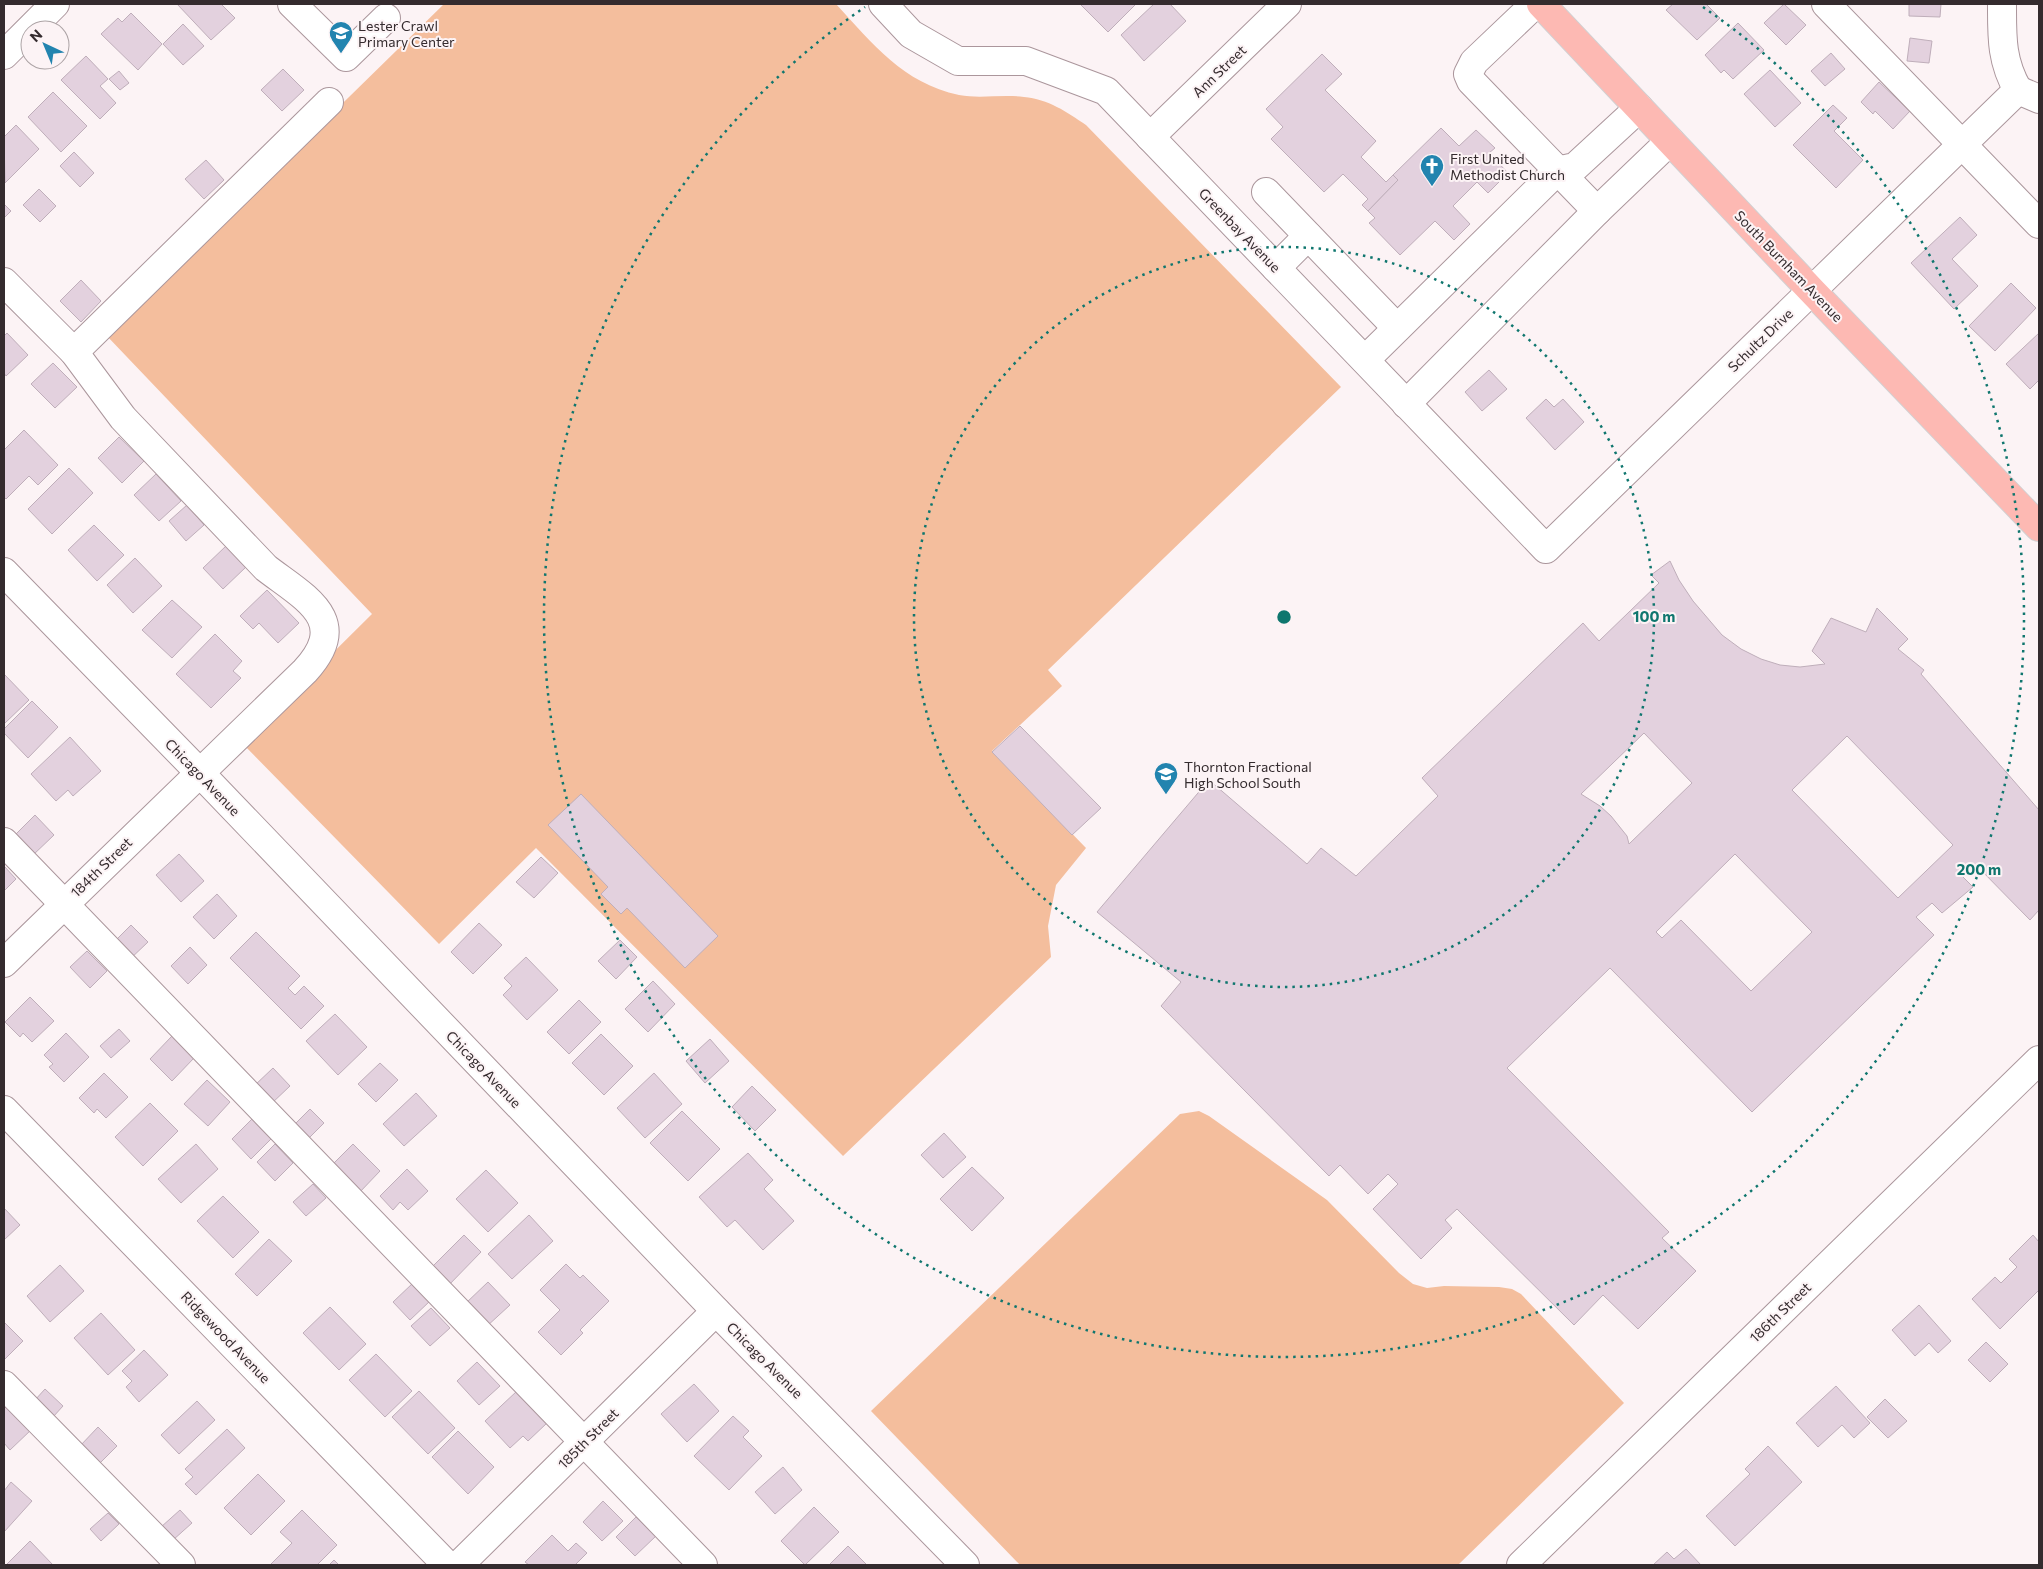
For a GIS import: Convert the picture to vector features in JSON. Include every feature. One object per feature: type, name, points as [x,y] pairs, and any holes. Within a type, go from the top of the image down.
[{"type":"main road","name":"South Burnham Avenue","points":[[1541,4],[2039,527]]},
{"type":"street","points":[[4,55],[55,4]]},
{"type":"street","points":[[292,4],[346,57],[385,8]]},
{"type":"street","name":"Greenbay Avenue","points":[[883,4],[911,34],[958,62],[1026,61],[1106,91],[1546,549]]},
{"type":"street","points":[[1535,4],[1474,62],[1468,74],[1471,81],[1597,211]]},
{"type":"street","points":[[1826,4],[2039,224]]},
{"type":"street","points":[[2002,4],[2002,44],[2009,74],[2029,94]]},
{"type":"street","name":"Ann Street","points":[[1150,137],[1284,5]]},
{"type":"street","name":"Schultz Drive","points":[[1546,549],[1962,144],[2029,94]]},
{"type":"street","points":[[74,352],[329,102]]},
{"type":"street","points":[[1364,360],[1557,171],[1575,167],[1639,108]]},
{"type":"street","points":[[1406,404],[1597,211],[1670,141]]},
{"type":"street","points":[[1266,192],[1397,328]]},
{"type":"street","points":[[1276,268],[1308,236]]},
{"type":"street","name":"184th Street","points":[[4,282],[74,352],[123,418],[266,568],[312,604],[323,621],[325,635],[322,648],[315,660],[4,963]]},
{"type":"street","name":"Chicago Avenue","points":[[4,572],[199,772],[716,1311],[965,1565]]},
{"type":"street","points":[[4,842],[703,1565]]},
{"type":"street","name":"186th Street","points":[[1521,1565],[2039,1060]]},
{"type":"street","name":"Ridgewood Avenue","points":[[4,1110],[447,1565]]},
{"type":"street","name":"185th Street","points":[[459,1565],[716,1311]]},
{"type":"street","points":[[4,1384],[181,1565]]},
{"type":"shaded area","points":[[444,4],[836,4],[890,60],[921,81],[959,95],[975,97],[1016,96],[1041,100],[1064,111],[1086,125],[1341,387],[1048,670],[1062,686],[992,751],[1086,848],[1056,885],[1048,926],[1051,957],[843,1156],[536,848],[439,944],[242,743],[372,614],[106,335]]},
{"type":"shaded area","points":[[1199,1111],[1209,1116],[1327,1200],[1399,1273],[1413,1284],[1427,1288],[1444,1286],[1499,1287],[1512,1289],[1521,1294],[1624,1403],[1458,1565],[1020,1565],[871,1411],[1180,1114]]},
{"type":"building","points":[[177,4],[221,4],[235,18],[211,40]]},
{"type":"building","points":[[1080,4],[1136,4],[1108,32]]},
{"type":"building","points":[[1154,4],[1170,4],[1186,21],[1144,61],[1121,35]]},
{"type":"building","points":[[1673,4],[1706,4],[1720,18],[1697,40],[1666,10]]},
{"type":"building","points":[[1784,4],[1806,25],[1786,45],[1764,23]]},
{"type":"building","points":[[1909,4],[1941,4],[1940,17],[1909,16]]},
{"type":"building","points":[[131,13],[162,44],[138,70],[101,34],[118,18],[122,22]]},
{"type":"building","points":[[1738,23],[1764,50],[1733,79],[1724,70],[1721,73],[1705,55]]},
{"type":"building","points":[[183,24],[204,46],[183,65],[163,44]]},
{"type":"building","points":[[1910,38],[1932,41],[1929,63],[1907,61]]},
{"type":"building","points":[[1831,53],[1845,69],[1825,86],[1811,71]]},
{"type":"building","points":[[1322,54],[1342,74],[1325,90],[1376,141],[1361,157],[1386,182],[1393,175],[1398,180],[1368,211],[1362,205],[1368,199],[1343,174],[1324,192],[1271,139],[1283,127],[1266,109]]},
{"type":"building","points":[[86,56],[108,79],[100,86],[116,103],[100,119],[61,80]]},
{"type":"building","points":[[283,69],[304,90],[282,111],[261,90]]},
{"type":"building","points":[[1770,70],[1801,103],[1775,127],[1744,94]]},
{"type":"building","points":[[119,71],[129,83],[120,90],[109,79]]},
{"type":"building","points":[[1879,82],[1910,111],[1893,129],[1875,111],[1873,114],[1861,102]]},
{"type":"building","points":[[53,92],[87,126],[61,152],[28,117]]},
{"type":"building","points":[[1833,105],[1847,118],[1834,131],[1863,160],[1836,188],[1793,145]]},
{"type":"building","points":[[16,125],[39,149],[5,183],[4,137]]},
{"type":"building","name":"First United Methodist Church","points":[[1441,128],[1459,146],[1476,130],[1495,148],[1489,153],[1508,173],[1488,193],[1477,182],[1453,206],[1470,224],[1454,240],[1435,221],[1400,255],[1369,223],[1375,218],[1368,211],[1398,180],[1393,175]]},
{"type":"building","points":[[74,152],[94,173],[80,187],[60,166]]},
{"type":"building","points":[[206,160],[224,180],[204,199],[185,179]]},
{"type":"building","points":[[39,189],[56,206],[40,222],[23,205]]},
{"type":"building","points":[[4,204],[11,211],[4,218]]},
{"type":"building","points":[[1960,217],[1977,235],[1952,259],[1978,286],[1954,309],[1911,263]]},
{"type":"building","points":[[81,280],[101,301],[81,322],[60,301]]},
{"type":"building","points":[[2011,283],[2036,308],[1995,351],[1969,326]]},
{"type":"building","points":[[7,333],[28,355],[6,376],[4,373],[4,336]]},
{"type":"building","points":[[2039,333],[2039,380],[2030,389],[2006,364]]},
{"type":"building","points":[[53,363],[77,387],[55,408],[31,384]]},
{"type":"building","points":[[1489,370],[1507,389],[1482,411],[1465,392]]},
{"type":"building","points":[[1546,399],[1554,407],[1563,399],[1584,422],[1555,450],[1526,418]]},
{"type":"building","points":[[24,430],[58,465],[38,485],[29,476],[6,499],[4,497],[4,450]]},
{"type":"building","points":[[119,437],[144,461],[122,483],[98,458]]},
{"type":"building","points":[[69,468],[93,493],[52,534],[28,509]]},
{"type":"building","points":[[156,474],[181,501],[159,521],[134,495]]},
{"type":"building","points":[[187,505],[204,525],[186,541],[169,521]]},
{"type":"building","points":[[94,525],[124,555],[97,581],[68,550]]},
{"type":"building","points":[[226,546],[246,567],[223,589],[203,568]]},
{"type":"building","points":[[135,558],[162,586],[133,613],[107,585]]},
{"type":"building","points":[[1670,561],[1679,580],[1693,601],[1722,635],[1741,649],[1761,659],[1780,665],[1800,667],[1825,664],[1812,651],[1831,618],[1866,632],[1877,608],[1908,639],[1898,649],[1924,670],[1921,674],[2039,810],[2039,910],[2030,920],[1976,865],[1962,876],[1973,887],[1942,913],[1932,903],[1916,917],[1934,935],[1752,1112],[1610,968],[1507,1068],[1669,1232],[1662,1238],[1696,1271],[1638,1329],[1603,1295],[1574,1325],[1457,1209],[1445,1220],[1452,1228],[1421,1259],[1373,1209],[1398,1184],[1388,1174],[1368,1194],[1340,1165],[1329,1176],[1161,1006],[1181,982],[1097,912],[1209,780],[1307,864],[1321,848],[1356,876],[1438,796],[1422,778],[1583,623],[1599,641],[1659,583],[1651,575]],"holes":[[[1644,733],[1692,783],[1629,844],[1627,836],[1611,816],[1600,806],[1581,794]],[[1847,736],[1953,845],[1898,898],[1792,790]],[[1735,854],[1812,932],[1751,991],[1681,920],[1662,938],[1656,932]]]},
{"type":"building","points":[[267,590],[299,623],[278,643],[259,623],[253,629],[240,616]]},
{"type":"building","points":[[172,600],[202,627],[172,658],[142,630]]},
{"type":"building","points":[[215,634],[242,661],[233,671],[241,678],[211,708],[176,674]]},
{"type":"building","points":[[4,674],[29,700],[4,724]]},
{"type":"building","points":[[32,701],[58,727],[28,758],[4,733],[4,729]]},
{"type":"building","points":[[1020,726],[1101,808],[1072,835],[992,752]]},
{"type":"building","points":[[70,737],[101,771],[73,796],[68,790],[56,801],[31,774]]},
{"type":"building","points":[[581,794],[718,936],[685,968],[627,908],[621,914],[601,894],[608,887],[548,825]]},
{"type":"building","points":[[35,815],[54,835],[32,856],[13,837]]},
{"type":"building","points":[[179,854],[204,881],[181,902],[156,875]]},
{"type":"building","points":[[541,857],[558,873],[534,898],[516,882]]},
{"type":"building","points":[[4,866],[16,879],[4,891]]},
{"type":"building","points":[[217,894],[237,916],[214,939],[193,917]]},
{"type":"building","points":[[479,923],[502,945],[473,974],[451,952]]},
{"type":"building","points":[[131,925],[148,942],[128,961],[112,944]]},
{"type":"building","points":[[256,932],[300,976],[288,988],[295,995],[304,986],[324,1006],[301,1029],[230,958]]},
{"type":"building","points":[[620,940],[637,957],[616,979],[598,961]]},
{"type":"building","points":[[190,947],[207,965],[188,984],[171,966]]},
{"type":"building","points":[[87,951],[107,971],[90,988],[70,967]]},
{"type":"building","points":[[526,957],[558,990],[527,1020],[503,995],[512,986],[504,978]]},
{"type":"building","points":[[653,981],[675,1004],[648,1032],[625,1009]]},
{"type":"building","points":[[30,997],[54,1021],[32,1042],[23,1033],[20,1037],[5,1022]]},
{"type":"building","points":[[579,1000],[601,1022],[569,1054],[547,1032]]},
{"type":"building","points":[[335,1014],[367,1047],[338,1075],[306,1041]]},
{"type":"building","points":[[119,1029],[130,1041],[111,1058],[100,1046]]},
{"type":"building","points":[[66,1033],[89,1057],[64,1082],[49,1067],[53,1064],[44,1055]]},
{"type":"building","points":[[601,1034],[633,1066],[604,1095],[572,1063]]},
{"type":"building","points":[[172,1036],[194,1058],[172,1081],[150,1059]]},
{"type":"building","points":[[710,1039],[729,1061],[705,1083],[686,1061]]},
{"type":"building","points":[[380,1063],[398,1080],[376,1102],[358,1084]]},
{"type":"building","points":[[273,1068],[290,1086],[271,1104],[254,1086]]},
{"type":"building","points":[[104,1073],[128,1097],[106,1118],[97,1109],[94,1113],[79,1098]]},
{"type":"building","points":[[654,1073],[682,1104],[645,1138],[617,1108]]},
{"type":"building","points":[[207,1080],[230,1102],[208,1126],[184,1104]]},
{"type":"building","points":[[752,1086],[776,1110],[755,1131],[732,1107]]},
{"type":"building","points":[[416,1093],[437,1116],[404,1146],[383,1124]]},
{"type":"building","points":[[150,1103],[178,1131],[143,1166],[115,1137]]},
{"type":"building","points":[[310,1109],[324,1123],[306,1141],[292,1127]]},
{"type":"building","points":[[682,1111],[720,1149],[688,1181],[650,1143]]},
{"type":"building","points":[[252,1119],[272,1138],[251,1159],[232,1139]]},
{"type":"building","points":[[944,1133],[966,1157],[943,1178],[921,1155]]},
{"type":"building","points":[[196,1144],[218,1169],[181,1203],[158,1179]]},
{"type":"building","points":[[275,1144],[293,1163],[275,1181],[257,1162]]},
{"type":"building","points":[[353,1144],[380,1171],[358,1194],[331,1166]]},
{"type":"building","points":[[748,1153],[773,1180],[764,1189],[794,1221],[763,1250],[735,1220],[727,1227],[699,1197]]},
{"type":"building","points":[[972,1167],[1004,1198],[972,1231],[940,1199]]},
{"type":"building","points":[[407,1169],[428,1191],[408,1210],[400,1202],[393,1210],[380,1196]]},
{"type":"building","points":[[486,1170],[518,1203],[488,1232],[456,1199]]},
{"type":"building","points":[[313,1184],[326,1198],[306,1216],[293,1202]]},
{"type":"building","points":[[223,1196],[259,1232],[233,1258],[197,1221]]},
{"type":"building","points":[[4,1208],[20,1225],[4,1240]]},
{"type":"building","points":[[529,1215],[553,1241],[512,1279],[488,1254]]},
{"type":"building","points":[[464,1235],[481,1252],[446,1288],[429,1270]]},
{"type":"building","points":[[2033,1235],[2039,1242],[2039,1290],[2000,1329],[1972,1299],[1995,1277],[2001,1283],[2017,1267],[2009,1259]]},
{"type":"building","points":[[269,1239],[292,1261],[257,1296],[235,1274]]},
{"type":"building","points":[[566,1264],[580,1278],[583,1275],[609,1301],[580,1330],[583,1333],[561,1355],[538,1332],[560,1310],[540,1290]]},
{"type":"building","points":[[60,1265],[84,1291],[50,1322],[27,1296]]},
{"type":"building","points":[[488,1282],[510,1305],[486,1327],[465,1304]]},
{"type":"building","points":[[413,1283],[430,1301],[410,1320],[393,1302]]},
{"type":"building","points":[[1919,1305],[1951,1341],[1938,1353],[1929,1343],[1915,1356],[1892,1330]]},
{"type":"building","points":[[330,1307],[366,1344],[339,1370],[303,1333]]},
{"type":"building","points":[[431,1308],[450,1328],[430,1346],[411,1326]]},
{"type":"building","points":[[101,1313],[135,1350],[108,1375],[74,1338]]},
{"type":"building","points":[[4,1324],[23,1341],[4,1360]]},
{"type":"building","points":[[1986,1342],[2008,1364],[1990,1382],[1968,1360]]},
{"type":"building","points":[[144,1350],[168,1375],[139,1402],[126,1387],[132,1381],[122,1371]]},
{"type":"building","points":[[376,1354],[412,1391],[385,1417],[349,1380]]},
{"type":"building","points":[[477,1362],[500,1386],[479,1405],[457,1381]]},
{"type":"building","points":[[694,1384],[719,1411],[687,1442],[661,1414]]},
{"type":"building","points":[[1836,1386],[1870,1423],[1854,1438],[1842,1425],[1818,1447],[1796,1423]]},
{"type":"building","points":[[45,1389],[63,1406],[53,1417],[35,1400]]},
{"type":"building","points":[[419,1391],[455,1428],[428,1454],[392,1417]]},
{"type":"building","points":[[517,1391],[547,1423],[528,1441],[523,1436],[510,1448],[485,1421]]},
{"type":"building","points":[[1885,1399],[1907,1421],[1888,1438],[1867,1417]]},
{"type":"building","points":[[197,1401],[215,1420],[179,1454],[161,1435]]},
{"type":"building","points":[[9,1404],[32,1429],[10,1450],[4,1443],[4,1409]]},
{"type":"building","points":[[733,1416],[749,1431],[743,1437],[762,1456],[729,1490],[694,1456]]},
{"type":"building","points":[[98,1427],[117,1446],[99,1464],[80,1446]]},
{"type":"building","points":[[227,1429],[245,1448],[196,1495],[185,1484],[193,1477],[185,1469]]},
{"type":"building","points":[[458,1431],[494,1467],[468,1494],[432,1457]]},
{"type":"building","points":[[1768,1446],[1802,1482],[1735,1546],[1706,1516],[1750,1474],[1745,1469]]},
{"type":"building","points":[[783,1467],[802,1490],[775,1514],[755,1492]]},
{"type":"building","points":[[258,1474],[285,1501],[251,1535],[224,1508]]},
{"type":"building","points":[[11,1482],[32,1501],[4,1532],[4,1491]]},
{"type":"building","points":[[603,1501],[623,1521],[602,1541],[583,1522]]},
{"type":"building","points":[[814,1507],[839,1532],[805,1565],[781,1541]]},
{"type":"building","points":[[180,1510],[192,1523],[173,1540],[161,1527]]},
{"type":"building","points":[[302,1510],[337,1545],[317,1565],[270,1565],[292,1543],[280,1532]]},
{"type":"building","points":[[108,1513],[119,1524],[101,1541],[90,1529]]},
{"type":"building","points":[[636,1517],[656,1536],[635,1556],[616,1537]]},
{"type":"building","points":[[552,1535],[568,1551],[576,1543],[587,1553],[575,1565],[529,1565],[525,1562]]},
{"type":"building","points":[[30,1541],[53,1565],[6,1565]]},
{"type":"building","points":[[848,1546],[867,1565],[829,1565]]},
{"type":"building","points":[[1686,1549],[1701,1565],[1653,1565],[1667,1552],[1674,1559]]},
{"type":"building","points":[[334,1560],[339,1565],[329,1565]]},
{"type":"place","name":"Lester Crawl Primary Center","points":[[341,54]]},
{"type":"place","name":"First United Methodist Church","points":[[1432,187]]},
{"type":"place","name":"Thornton Fractional High School South","points":[[1166,795]]}]
